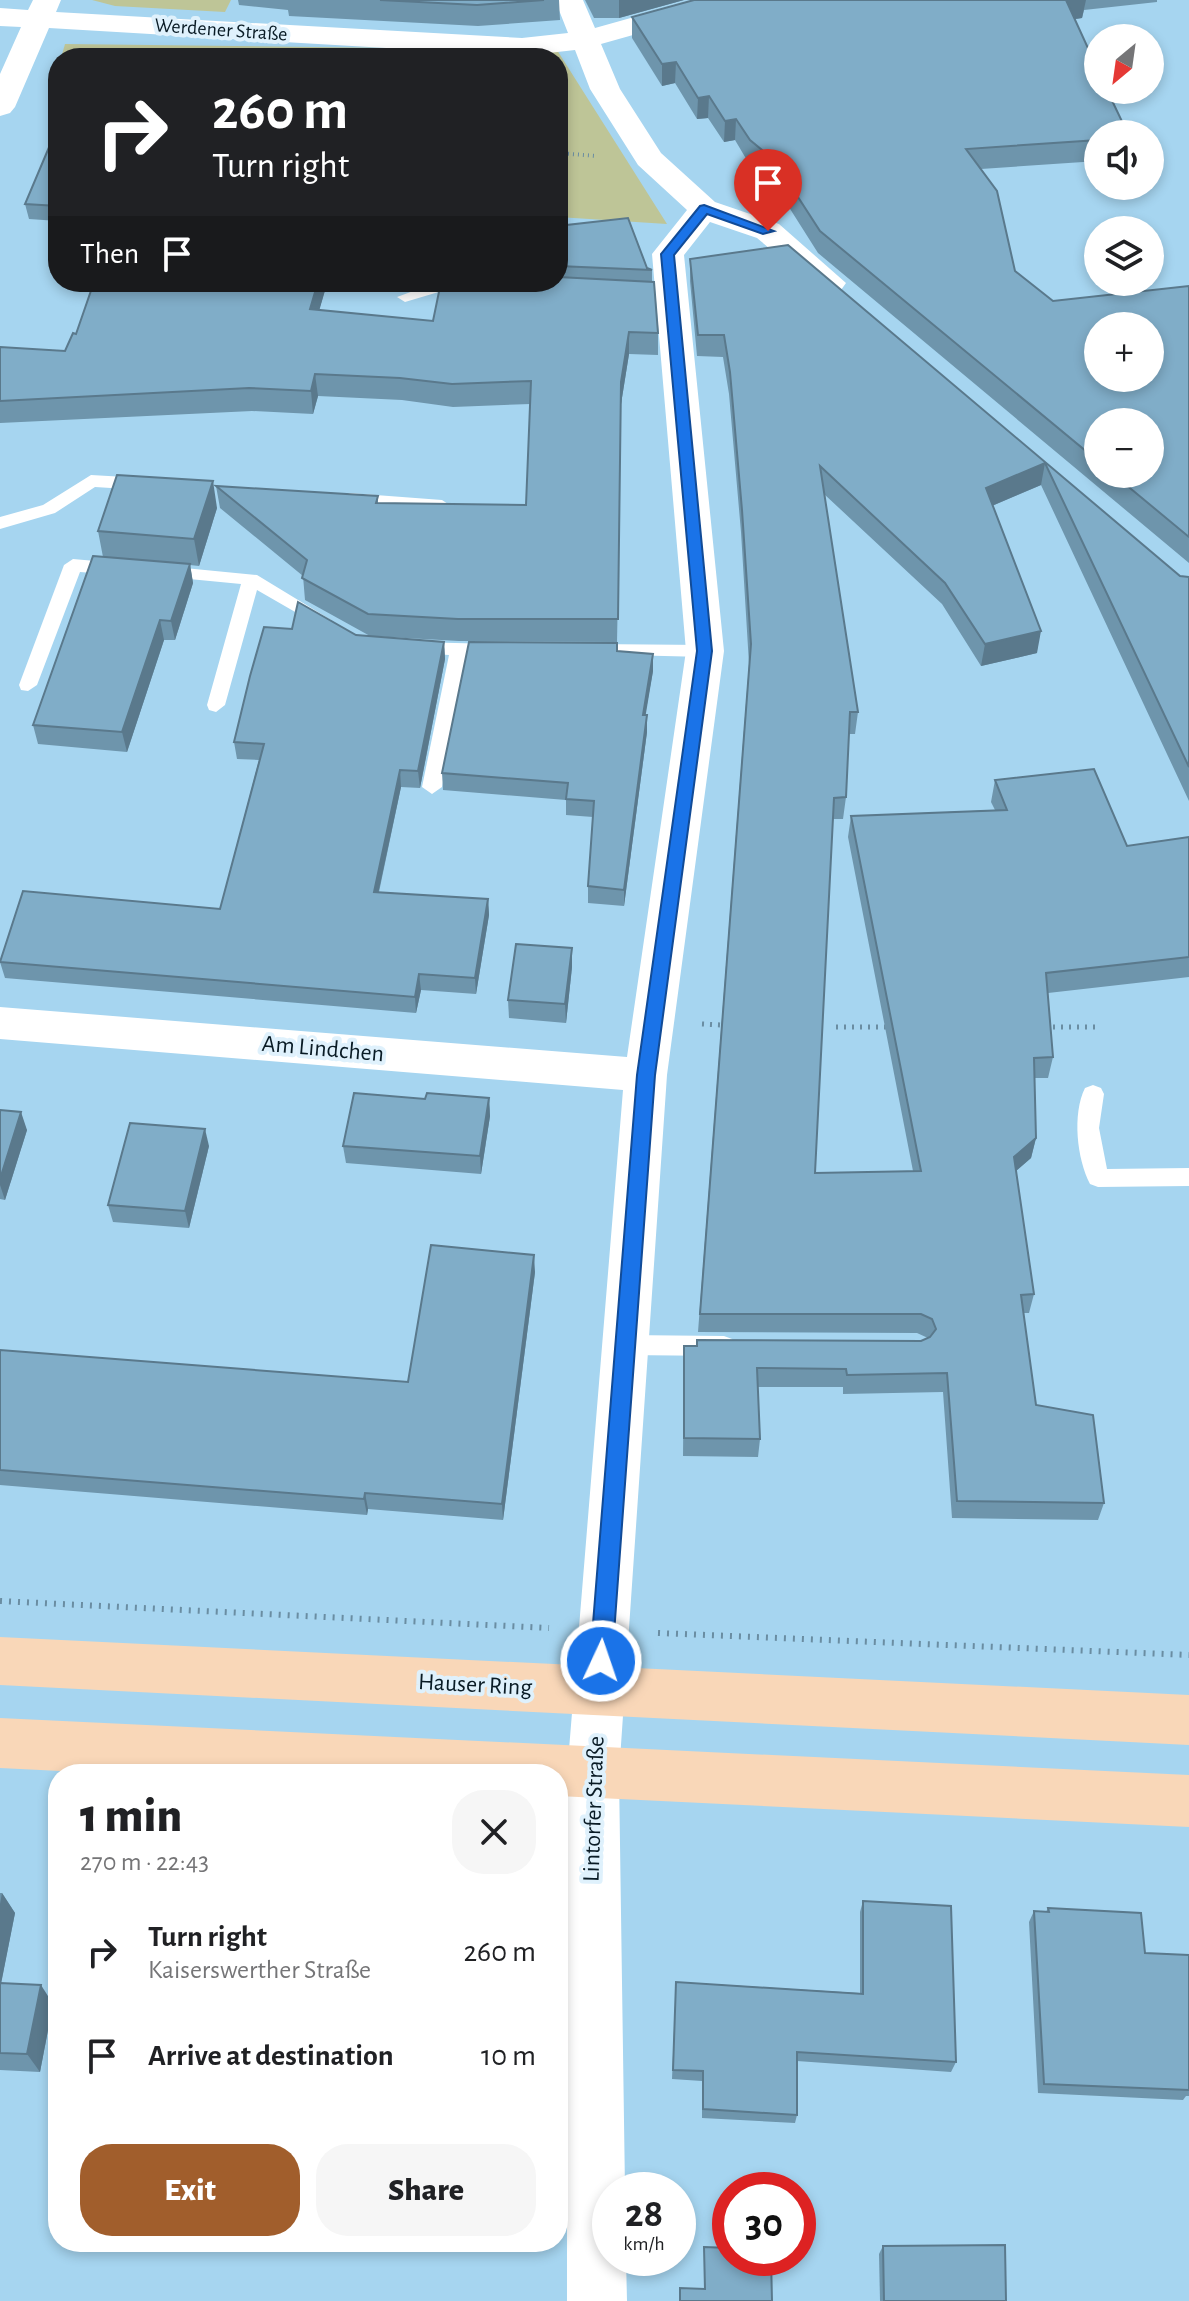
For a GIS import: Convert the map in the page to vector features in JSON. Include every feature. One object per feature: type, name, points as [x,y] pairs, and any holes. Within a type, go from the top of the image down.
[{"type":"main road","name":"Hauser Ring","points":[[0,1661],[1189,1720]]},
{"type":"main road","points":[[0,1743],[402,1764]]},
{"type":"main road","points":[[568,1773],[1189,1801]]},
{"type":"street","points":[[569,0],[605,89],[649,159],[704,209],[768,231],[852,302]]},
{"type":"street","name":"Werdener Straße","points":[[0,17],[43,10],[522,47],[585,40],[726,0]]},
{"type":"street","points":[[0,107],[43,10]]},
{"type":"street","name":"Lintorfer Straße","points":[[597,2301],[593,1774],[646,1075],[705,651],[666,297],[668,254],[704,209]]},
{"type":"street","name":"Am Lindchen","points":[[0,1023],[646,1075]]},
{"type":"lane","points":[[405,297],[421,292]]},
{"type":"lane","points":[[0,523],[39,514],[74,496],[91,481],[168,486]]},
{"type":"lane","points":[[337,498],[460,507]]},
{"type":"lane","points":[[28,685],[73,565],[251,579],[339,630]]},
{"type":"lane","points":[[216,705],[251,579]]},
{"type":"lane","points":[[396,647],[520,650]]},
{"type":"lane","points":[[432,787],[459,650]]},
{"type":"lane","points":[[566,650],[705,651]]},
{"type":"lane","points":[[1093,1094],[1088,1128],[1098,1178],[1189,1177]]},
{"type":"lane","points":[[625,1345],[750,1346]]},
{"type":"path","points":[[568,154],[606,156]]},
{"type":"path","points":[[836,1027],[897,1027]]},
{"type":"path","points":[[1034,1027],[1095,1027]]},
{"type":"green space","points":[[92,0],[231,0],[225,12],[115,6]]},
{"type":"green space","points":[[65,44],[393,48],[64,48]]},
{"type":"green space","points":[[568,67],[667,224],[568,218]]},
{"type":"building","points":[[380,0],[544,0],[477,5]]},
{"type":"building","points":[[694,0],[1066,0],[1084,39],[1084,104],[1114,104],[1121,120],[1084,120],[1084,141],[966,149],[997,191],[1015,271],[1053,301],[1098,296],[1164,296],[1164,289],[1189,286],[1189,537],[1130,488],[1164,488],[1164,408],[1084,408],[1084,449],[820,231],[774,160],[750,140],[736,119],[725,121],[709,96],[698,98],[676,62],[662,64],[632,17]]},
{"type":"building","points":[[48,150],[48,205],[25,204]]},
{"type":"building","points":[[628,218],[647,268],[652,270],[568,266],[568,225]]},
{"type":"building","points":[[788,245],[1180,576],[1189,577],[1189,767],[1045,463],[986,488],[1041,631],[985,644],[945,583],[820,466],[858,712],[850,712],[846,797],[834,798],[815,1173],[921,1171],[851,816],[1007,810],[995,780],[1094,769],[1127,846],[1189,837],[1189,957],[1046,973],[1053,1057],[1034,1058],[1036,1138],[1014,1157],[1034,1294],[1021,1295],[1036,1405],[1093,1415],[1104,1503],[957,1501],[947,1373],[847,1375],[846,1369],[757,1368],[760,1439],[684,1438],[684,1346],[697,1346],[697,1340],[921,1341],[930,1337],[936,1329],[932,1319],[921,1314],[700,1314],[751,644],[730,372],[724,335],[698,335],[690,259]]},
{"type":"building","points":[[568,278],[654,282],[658,333],[629,332],[621,382],[618,619],[458,619],[368,614],[302,578],[307,560],[216,486],[378,496],[376,503],[526,505],[531,381],[452,384],[315,374],[311,391],[249,388],[0,401],[0,347],[65,351],[73,333],[76,334],[91,292],[315,292],[310,309],[433,321],[439,292],[568,292]]},
{"type":"building","points":[[117,475],[213,481],[194,539],[98,531]]},
{"type":"building","points":[[93,556],[190,564],[171,621],[160,620],[122,732],[33,725]]},
{"type":"building","points":[[298,602],[356,635],[444,642],[418,771],[400,770],[374,892],[488,899],[475,978],[419,974],[415,997],[0,962],[23,891],[220,909],[264,744],[234,742],[250,676],[264,627],[292,629]]},
{"type":"building","points":[[469,642],[617,643],[617,651],[653,654],[643,715],[647,715],[624,890],[588,886],[594,801],[566,799],[568,783],[442,773]]},
{"type":"building","points":[[516,944],[572,948],[565,1004],[508,1000]]},
{"type":"building","points":[[354,1093],[425,1099],[427,1093],[489,1098],[480,1156],[343,1146]]},
{"type":"building","points":[[0,1110],[21,1112],[0,1179]]},
{"type":"building","points":[[130,1123],[205,1129],[185,1211],[108,1205]]},
{"type":"building","points":[[431,1245],[534,1255],[502,1504],[365,1493],[364,1499],[0,1470],[0,1350],[408,1382]]},
{"type":"building","points":[[863,1901],[951,1906],[956,2062],[797,2052],[797,2115],[703,2109],[703,2071],[673,2070],[676,1982],[863,1994]]},
{"type":"building","points":[[1048,1908],[1141,1913],[1145,1953],[1189,1955],[1189,2090],[1044,2084],[1034,1911],[1049,1912]]},
{"type":"building","points":[[0,1983],[41,1985],[27,2054],[0,2053]]},
{"type":"building","points":[[1005,2245],[1006,2301],[884,2301],[883,2246]]},
{"type":"building","points":[[704,2247],[712,2247],[712,2276],[771,2276],[772,2301],[680,2301],[680,2288],[705,2289]]},
{"type":"route","points":[[601,1661],[646,1075],[705,651],[668,254],[704,209],[768,231]]}]
